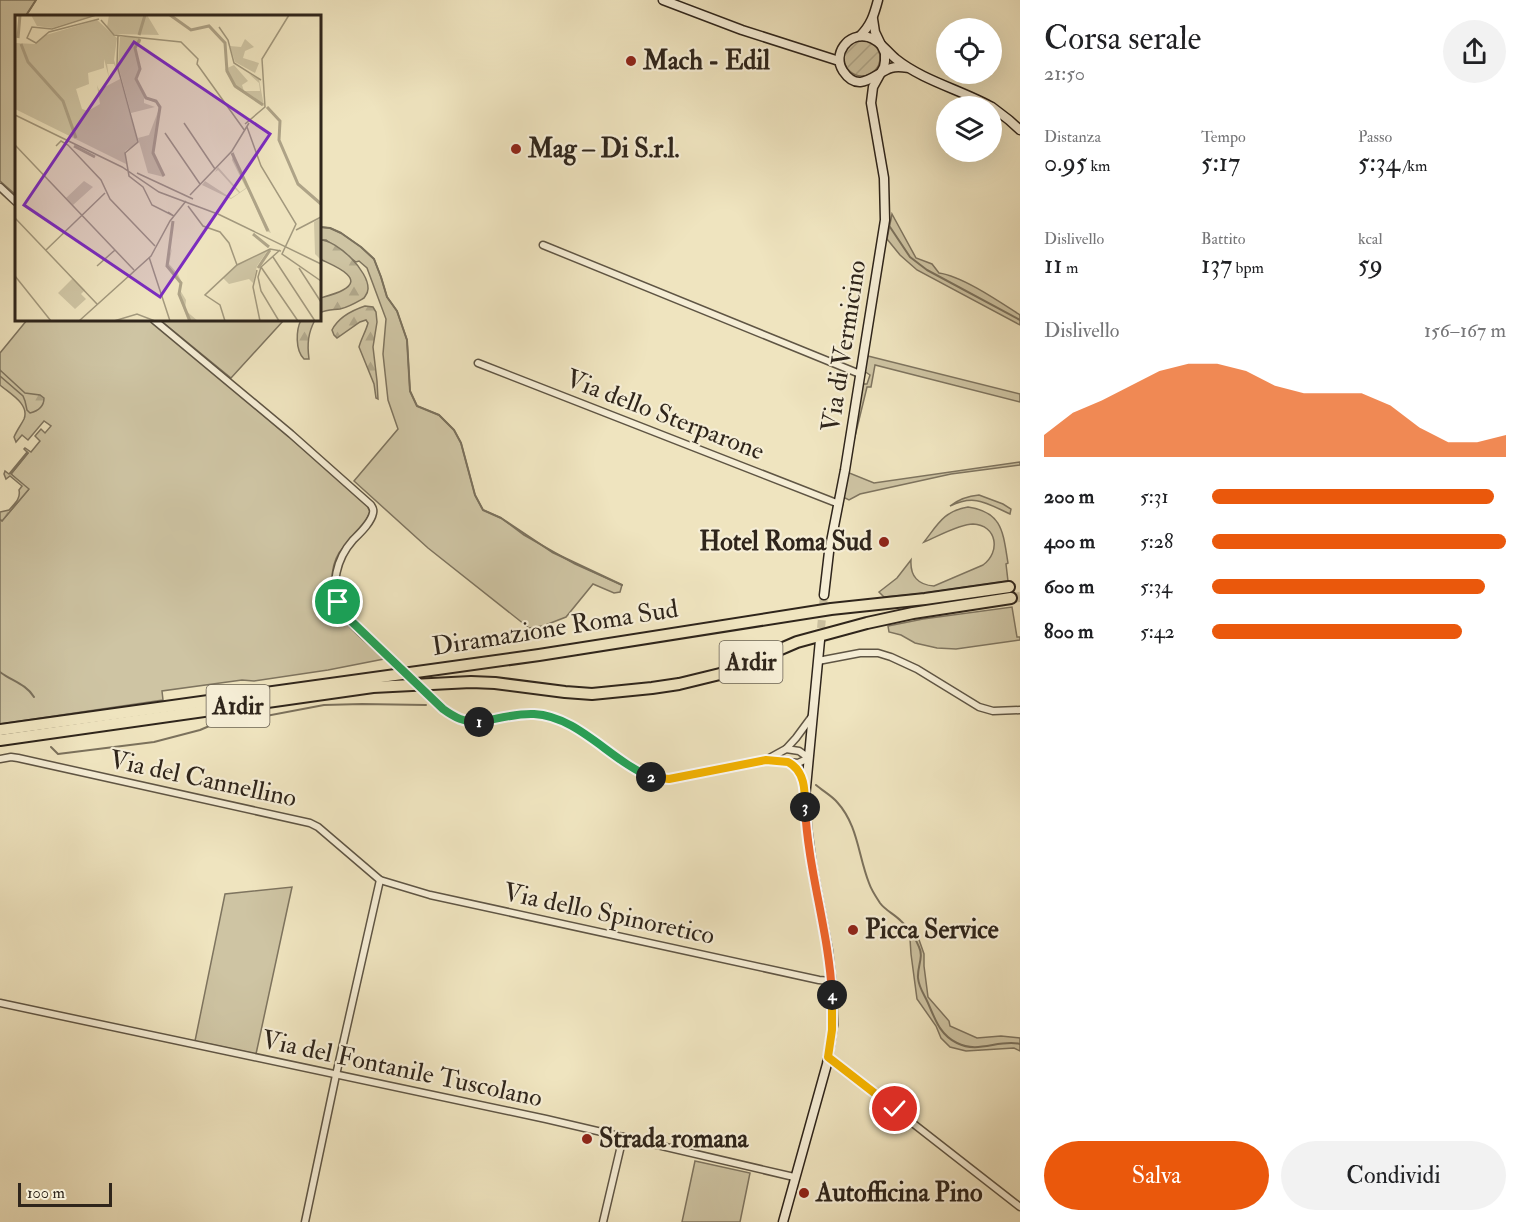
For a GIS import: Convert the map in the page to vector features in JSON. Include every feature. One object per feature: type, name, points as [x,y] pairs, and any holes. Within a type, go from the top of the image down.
[{"type":"highway","name":"Diramazione Roma Sud","points":[[0,730],[528,657],[826,610],[932,598],[1010,593],[867,623],[797,642],[726,672],[652,688],[585,694],[471,682],[373,687],[0,740]]},
{"type":"main road","points":[[663,0],[742,30],[839,61]]},
{"type":"main road","points":[[860,36],[873,19],[878,0]]},
{"type":"main road","points":[[873,19],[875,32],[885,53],[885,61],[879,74]]},
{"type":"main road","points":[[909,68],[894,67],[873,79],[858,82],[845,74],[839,61],[842,47],[853,38],[860,36],[872,38],[909,68],[968,96]]},
{"type":"main road","name":"Via di Vermicino","points":[[824,595],[884,231],[882,168],[871,103],[873,87],[879,74]]},
{"type":"main road","name":"Via di Vermicino","points":[[851,79],[865,92],[871,103]]},
{"type":"main road","points":[[1002,115],[1020,130]]},
{"type":"main road","points":[[783,1222],[828,1057],[832,1024],[828,951],[807,828],[805,787],[820,640]]},
{"type":"street","points":[[0,187],[15,201]]},
{"type":"street","points":[[543,245],[860,374]]},
{"type":"street","points":[[155,321],[291,434],[371,505],[372,517],[341,558],[336,573],[337,599],[343,612],[383,653],[452,715],[470,722],[530,714],[550,717],[572,727],[637,770],[655,778],[669,779],[766,760],[786,749],[814,715]]},
{"type":"street","name":"Via dello Sterparone","points":[[478,363],[839,504]]},
{"type":"street","points":[[818,661],[864,652],[881,654],[920,671],[979,707],[993,711],[1020,710]]},
{"type":"street","points":[[766,760],[801,763],[809,758],[800,752],[786,749]]},
{"type":"street","name":"Via del Cannellino","points":[[0,759],[18,758],[312,824],[380,880]]},
{"type":"street","points":[[791,763],[805,787]]},
{"type":"street","points":[[305,1222],[380,880]]},
{"type":"street","name":"Via dello Spinoretico","points":[[380,880],[448,899],[808,978],[831,981]]},
{"type":"street","name":"Via del Fontanile Tuscolano","points":[[0,1003],[546,1119],[794,1178]]},
{"type":"street","points":[[828,1057],[1020,1207]]},
{"type":"street","points":[[603,1222],[623,1137]]},
{"type":"green space","points":[[0,0],[36,0],[27,15],[15,15],[15,194],[0,181]]},
{"type":"green space","points":[[862,40],[875,45],[880,58],[875,71],[862,76],[849,71],[844,58],[849,45]]},
{"type":"green space","points":[[892,214],[916,258],[932,264],[939,273],[959,279],[1002,303],[1020,315],[1020,325],[917,270],[887,239]]},
{"type":"green space","points":[[321,227],[341,233],[374,259],[387,297],[397,311],[407,340],[410,391],[417,406],[439,415],[454,430],[461,443],[475,495],[483,510],[501,518],[524,535],[575,564],[622,585],[620,592],[614,593],[593,584],[566,617],[543,626],[529,628],[428,548],[354,481],[398,429],[388,400],[383,354],[386,319],[367,268],[326,240],[321,240]]},
{"type":"green space","points":[[321,240],[335,245],[351,258],[367,282],[368,289],[364,298],[343,308],[321,313],[321,298],[343,290],[351,281],[345,272],[322,260]]},
{"type":"green space","points":[[365,306],[373,307],[376,312],[377,322],[373,347],[378,399],[359,347],[368,323],[366,320],[337,338],[332,330],[346,315]]},
{"type":"green space","points":[[26,321],[152,321],[367,505],[370,512],[368,518],[336,559],[332,573],[333,593],[341,615],[356,633],[384,659],[254,681],[242,680],[162,691],[163,700],[0,724],[0,519],[2,521],[28,490],[11,474],[28,453],[24,449],[31,452],[40,441],[35,436],[41,429],[45,433],[51,426],[44,421],[28,440],[22,435],[16,442],[14,437],[24,419],[24,408],[18,399],[0,385],[0,353]]},
{"type":"green space","points":[[161,321],[283,321],[231,378]]},
{"type":"green space","points":[[301,321],[315,321],[309,339],[309,359],[304,359],[299,351],[298,329]]},
{"type":"green space","points":[[868,356],[1020,394],[1020,402],[875,365],[871,387],[867,387],[848,465],[862,384],[867,384],[870,375],[864,371]]},
{"type":"green space","points":[[0,370],[25,393],[40,395],[44,398],[40,408],[30,413],[23,396],[0,376]]},
{"type":"green space","points":[[27,452],[11,474],[29,489],[2,521],[0,512],[9,510],[15,503],[22,486],[10,476],[6,479],[5,471],[9,474]]},
{"type":"green space","points":[[1020,462],[1020,465],[951,474],[860,494],[849,500],[843,497],[847,472],[874,483]]},
{"type":"green space","points":[[979,495],[1003,504],[1011,509],[1010,514],[987,503],[974,500],[950,506],[963,498]]},
{"type":"green space","points":[[968,507],[988,514],[999,526],[1005,542],[1008,581],[884,597],[879,592],[897,578],[911,560],[912,571],[916,579],[934,586],[983,565],[989,560],[994,540],[987,529],[981,526],[973,524],[961,526],[924,542],[947,515]]},
{"type":"green space","points":[[1012,607],[1017,637],[1020,637],[1020,640],[956,649],[937,648],[915,643],[901,635],[889,632],[888,626]]},
{"type":"green space","points":[[292,887],[256,1054],[195,1041],[225,894]]},
{"type":"green space","points":[[912,926],[924,954],[928,997],[949,1021],[950,1026],[977,1038],[1001,1036],[1020,1038],[1020,1051],[1014,1048],[966,1051],[950,1047],[941,1038],[936,1026],[917,999],[911,954]]},
{"type":"green space","points":[[695,1161],[750,1173],[740,1222],[682,1222]]},
{"type":"waterway","points":[[27,15],[36,0]]},
{"type":"waterway","points":[[321,227],[341,233],[374,259],[387,297],[397,311],[407,340],[410,391],[417,406],[439,415],[454,430],[461,443],[475,495],[483,510],[501,518],[552,552],[622,585]]},
{"type":"waterway","points":[[890,227],[910,257],[927,270],[1020,320]]},
{"type":"waterway","points":[[0,672],[23,686],[34,697]]},
{"type":"waterway","points":[[51,747],[58,754],[154,742],[214,724],[324,705],[426,705]]},
{"type":"waterway","points":[[816,785],[835,800],[849,820],[865,872],[878,901],[904,924],[916,940],[921,955],[919,985],[942,1031],[951,1040],[965,1046],[1020,1044]]},
{"type":"tunnel","points":[[820,640],[824,595]]},
{"type":"tunnel","points":[[1011,598],[1020,597]]},
{"type":"place","name":"Mach - Edil","points":[[631,61]]},
{"type":"place","name":"Mag – Di S.r.l.","points":[[516,149]]},
{"type":"place","name":"Hotel Roma Sud","points":[[884,542]]},
{"type":"place","name":"Picca Service","points":[[853,930]]},
{"type":"place","name":"Strada romana","points":[[587,1139]]},
{"type":"place","name":"Autofficina Pino","points":[[804,1193]]},
{"type":"route","points":[[338,602],[348,618],[383,653],[446,711],[464,721],[478,722],[530,714],[550,717],[572,727],[637,770],[655,778],[669,779],[766,760],[791,763],[805,787],[810,856],[826,935],[833,1019],[828,1057],[895,1109]]}]
